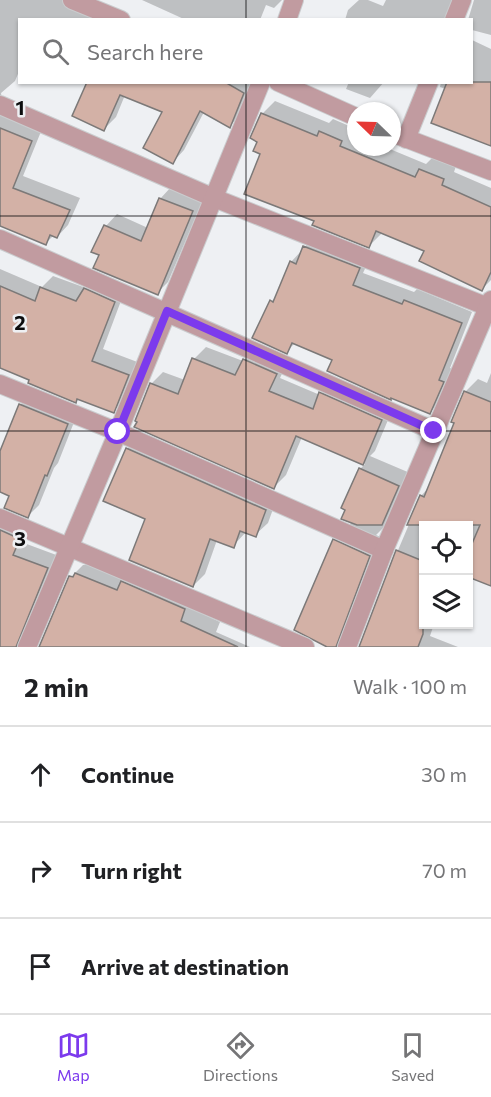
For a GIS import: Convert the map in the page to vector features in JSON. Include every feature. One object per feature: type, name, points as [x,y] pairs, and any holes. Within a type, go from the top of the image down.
[{"type":"street","points":[[72,0],[116,18]]},
{"type":"street","points":[[287,18],[294,0]]},
{"type":"street","points":[[455,18],[462,0]]},
{"type":"street","points":[[27,647],[118,432],[260,84]]},
{"type":"street","points":[[282,84],[347,113]]},
{"type":"street","points":[[401,132],[428,84]]},
{"type":"street","points":[[0,105],[214,198],[489,304],[384,550],[347,647]]},
{"type":"street","points":[[401,137],[491,171]]},
{"type":"street","points":[[0,239],[434,431]]},
{"type":"street","points":[[0,384],[118,432],[384,550]]},
{"type":"street","points":[[0,518],[306,647]]},
{"type":"building","points":[[491,82],[491,146],[431,123],[446,84]]},
{"type":"building","points":[[86,84],[228,84],[244,93],[230,128],[200,111],[173,164],[143,148],[162,112],[120,95],[104,131],[72,116]]},
{"type":"building","points":[[261,113],[317,136],[319,131],[342,141],[340,146],[347,149],[347,156],[364,156],[415,177],[419,169],[444,179],[442,185],[491,207],[491,272],[482,291],[419,261],[424,251],[376,231],[369,248],[312,225],[314,221],[244,194],[260,154],[253,151],[257,142],[250,138]]},
{"type":"building","points":[[0,128],[32,141],[13,188],[70,210],[57,238],[50,235],[46,245],[0,226]]},
{"type":"building","points":[[159,198],[193,211],[158,295],[93,268],[99,255],[91,252],[104,225],[141,241]]},
{"type":"building","points":[[303,246],[360,268],[353,285],[402,304],[404,300],[462,323],[439,380],[444,382],[430,414],[391,398],[391,400],[327,371],[332,360],[292,343],[287,354],[252,338],[270,300],[273,302],[290,261],[296,264]]},
{"type":"building","points":[[0,286],[35,301],[40,287],[76,301],[84,288],[115,302],[92,361],[129,375],[114,413],[77,399],[76,403],[28,383],[29,380],[0,368]]},
{"type":"building","points":[[192,358],[235,375],[243,359],[277,374],[269,391],[313,409],[319,392],[382,420],[363,465],[296,436],[274,489],[134,427],[150,383],[178,394]]},
{"type":"building","points":[[464,391],[491,402],[491,586],[473,579],[473,541],[480,525],[473,525],[473,521],[419,521],[419,525],[407,525],[420,495],[424,497],[454,423],[451,422]]},
{"type":"building","points":[[19,404],[68,424],[28,518],[4,508],[9,496],[0,492],[0,451]]},
{"type":"building","points":[[126,448],[266,510],[256,537],[240,531],[234,548],[210,539],[193,587],[129,560],[145,519],[103,501]]},
{"type":"building","points":[[359,468],[399,486],[382,525],[357,525],[341,519],[345,510],[341,508]]},
{"type":"building","points":[[0,530],[20,539],[13,555],[48,568],[16,647],[0,647]]},
{"type":"building","points":[[333,539],[370,556],[336,647],[327,647],[294,630]]},
{"type":"building","points":[[396,550],[419,559],[419,629],[423,629],[423,634],[418,647],[359,647]]},
{"type":"building","points":[[75,573],[117,590],[121,581],[185,609],[181,621],[238,647],[39,647],[69,576],[73,577]]},
{"type":"route","points":[[118,432],[167,311],[434,431]]}]
